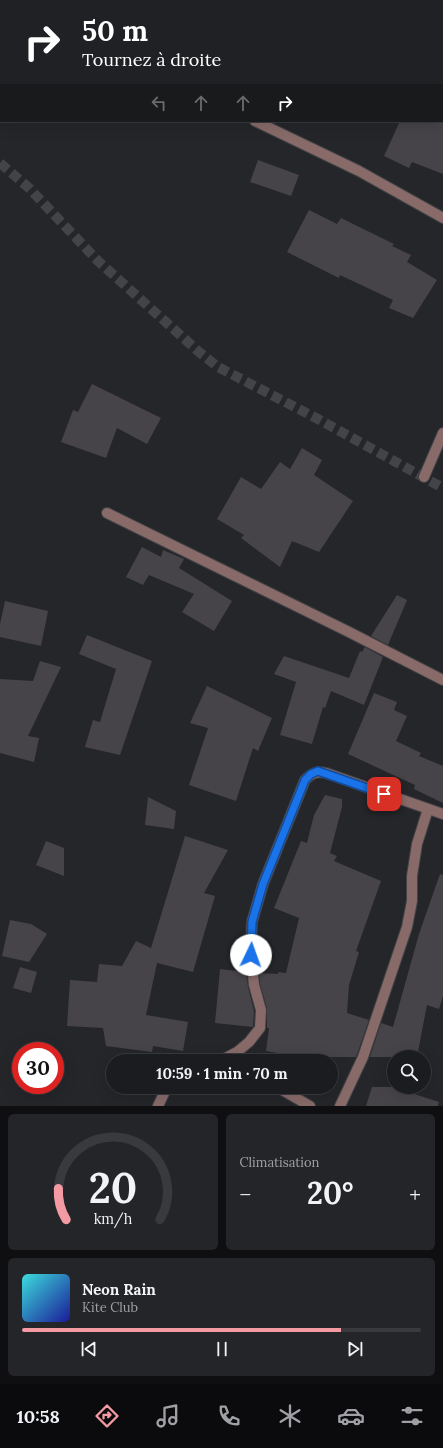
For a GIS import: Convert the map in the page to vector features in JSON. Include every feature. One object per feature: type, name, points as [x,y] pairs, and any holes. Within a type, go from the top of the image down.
[{"type":"street","points":[[257,122],[359,171],[443,218]]},
{"type":"street","points":[[424,477],[443,433]]},
{"type":"street","points":[[107,513],[350,632],[443,680]]},
{"type":"street","points":[[232,1054],[243,1047],[260,1028],[260,1010],[254,985],[251,955],[252,922],[263,884],[305,780],[311,774],[318,771],[443,814]]},
{"type":"street","points":[[340,1106],[363,1057],[407,927],[412,901],[412,876],[417,844],[428,809]]},
{"type":"street","points":[[158,1106],[164,1094]]},
{"type":"street","points":[[289,1094],[310,1106]]},
{"type":"building","points":[[400,122],[443,122],[443,174],[412,162],[409,168],[384,156]]},
{"type":"building","points":[[258,160],[299,175],[291,196],[250,182]]},
{"type":"building","points":[[309,210],[337,224],[341,218],[394,244],[392,246],[411,255],[407,262],[437,280],[413,318],[389,308],[393,300],[340,275],[339,278],[287,252]]},
{"type":"building","points":[[92,384],[161,418],[147,444],[117,428],[106,458],[61,442],[73,410],[78,412]]},
{"type":"building","points":[[302,448],[322,460],[314,475],[353,501],[319,552],[292,541],[280,567],[241,538],[244,535],[217,519],[241,477],[261,489],[280,462],[290,469]]},
{"type":"building","points":[[142,547],[161,557],[163,550],[184,559],[179,568],[232,601],[214,631],[182,612],[194,594],[149,575],[143,585],[126,577]]},
{"type":"building","points":[[397,595],[407,600],[388,645],[371,636]]},
{"type":"building","points":[[5,601],[48,611],[41,646],[0,637],[0,624]]},
{"type":"building","points":[[87,635],[152,661],[120,755],[85,747],[93,720],[100,722],[116,669],[79,654]]},
{"type":"building","points":[[365,647],[383,657],[364,705],[331,691],[325,708],[323,707],[312,744],[280,735],[296,682],[274,674],[284,656],[349,678],[360,651],[362,652]]},
{"type":"building","points":[[40,661],[61,667],[28,736],[39,738],[34,762],[0,753],[0,679],[33,681]]},
{"type":"building","points":[[207,686],[272,718],[258,751],[253,748],[236,801],[189,785],[208,728],[190,723]]},
{"type":"building","points":[[374,693],[397,702],[394,710],[407,716],[396,741],[421,753],[419,756],[443,766],[443,803],[414,789],[415,785],[348,754]]},
{"type":"building","points":[[325,795],[342,799],[342,807],[330,853],[337,856],[334,861],[381,881],[356,951],[359,952],[349,985],[347,1013],[369,1020],[356,1057],[338,1057],[338,1054],[284,1054],[266,1051],[269,1028],[267,1028],[267,1008],[260,984],[259,973],[286,973],[299,918],[274,908],[301,841],[307,843],[314,815]]},
{"type":"building","points":[[148,797],[176,811],[174,829],[145,825]]},
{"type":"building","points":[[185,836],[228,850],[204,893],[215,896],[193,972],[157,963],[146,1015],[188,1022],[183,1051],[153,1046],[152,1052],[106,1046],[103,1028],[67,1026],[70,980],[97,982],[99,964],[122,966],[136,941],[151,948]]},
{"type":"building","points":[[46,841],[64,848],[64,876],[36,865]]},
{"type":"building","points":[[440,874],[443,875],[443,996],[439,1009],[427,1005],[418,1050],[387,1050],[387,1057],[370,1057],[381,1023],[393,1027],[419,934]]},
{"type":"building","points":[[10,920],[31,924],[47,934],[29,962],[2,956]]},
{"type":"building","points":[[20,967],[37,972],[31,993],[13,988]]},
{"type":"building","points":[[220,969],[246,972],[254,1011],[253,1027],[215,1023]]},
{"type":"building","points":[[372,1087],[387,1087],[387,1094],[414,1094],[439,1102],[438,1106],[366,1106]]},
{"type":"tunnel","points":[[0,163],[29,188],[98,261],[199,352],[218,367],[316,418],[443,488]]},
{"type":"route","points":[[251,955],[252,922],[263,884],[305,780],[311,774],[318,771],[384,794]]}]
